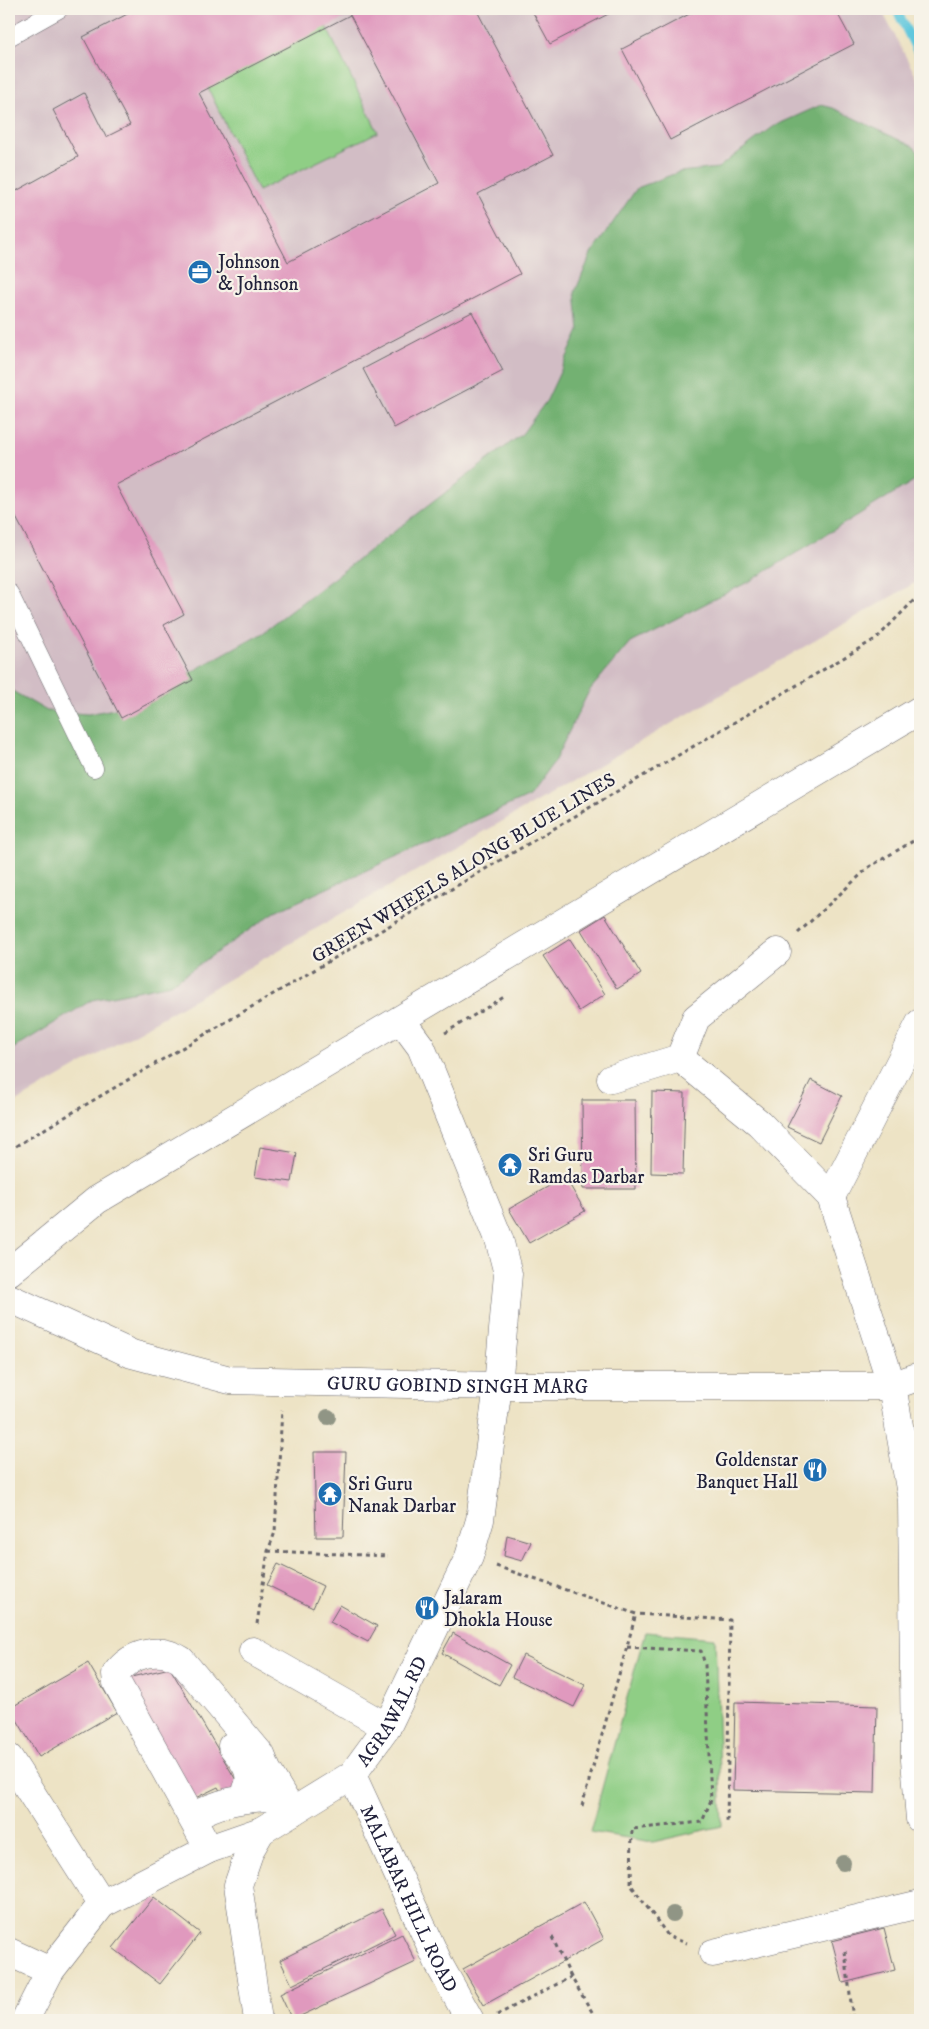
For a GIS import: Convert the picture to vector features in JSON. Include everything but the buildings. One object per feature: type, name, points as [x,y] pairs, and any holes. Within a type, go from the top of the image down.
[{"type":"street","points":[[9,1272],[97,1200],[920,710]]},
{"type":"street","points":[[680,1058],[696,1018],[777,952]]},
{"type":"street","name":"AGRAWAL RD","points":[[258,2020],[238,1885],[250,1850],[261,1831],[287,1804],[352,1775],[387,1727],[469,1558],[480,1520],[498,1386],[508,1274],[499,1239],[420,1047],[401,1020]]},
{"type":"street","points":[[831,1197],[920,1023]]},
{"type":"street","points":[[611,1079],[680,1058]]},
{"type":"street","points":[[680,1058],[759,1124],[831,1197],[892,1386],[912,1500],[920,1819]]},
{"type":"street","name":"GURU GOBIND SINGH MARG","points":[[9,1298],[132,1354],[230,1380],[498,1386],[892,1386],[920,1376]]},
{"type":"street","points":[[253,1651],[387,1727]]},
{"type":"street","points":[[209,1849],[117,1682],[116,1674],[122,1665],[150,1652],[173,1654],[182,1660],[261,1755],[287,1804]]},
{"type":"street","points":[[162,1652],[248,1768],[250,1782],[247,1789],[249,1798]]},
{"type":"street","points":[[9,1758],[102,1904]]},
{"type":"street","name":"MALABAR HILL ROAD","points":[[352,1775],[441,1968],[483,2018]]},
{"type":"street","points":[[192,1817],[213,1806],[249,1798],[287,1804]]},
{"type":"street","points":[[25,2020],[50,1971],[102,1904],[209,1849],[261,1831]]},
{"type":"street","points":[[713,1953],[920,1904]]},
{"type":"street","points":[[9,1952],[50,1971]]},
{"type":"lane","points":[[9,37],[60,9]]},
{"type":"lane","points":[[9,593],[94,768]]},
{"type":"path","name":"GREEN WHEELS ALONG BLUE LINES","points":[[9,1150],[877,638],[920,594]]},
{"type":"path","points":[[777,952],[869,867],[920,837]]},
{"type":"path","points":[[420,1047],[504,997]]},
{"type":"path","points":[[253,1651],[268,1551],[275,1532],[283,1382]]},
{"type":"path","points":[[268,1551],[388,1556]]},
{"type":"path","points":[[469,1558],[636,1614],[730,1620],[727,1824]]},
{"type":"path","points":[[582,1806],[636,1614]]},
{"type":"path","points":[[627,1647],[701,1651],[705,1665],[710,1800],[702,1822],[632,1829],[631,1886],[669,1936],[713,1953]]},
{"type":"path","points":[[842,1924],[853,2020]]},
{"type":"path","points":[[552,1937],[571,1977],[597,2020]]},
{"type":"path","points":[[483,2018],[571,1977]]},
{"type":"path","points":[[838,2020],[852,2015]]},
{"type":"shaded area","name":"Johnson & Johnson","points":[[9,9],[881,9],[920,84],[920,580],[9,1106]]},
{"type":"green space","points":[[324,22],[378,132],[258,191],[204,80]]},
{"type":"green space","points":[[821,105],[833,108],[914,147],[920,154],[920,477],[752,580],[630,642],[589,691],[554,762],[529,796],[275,912],[171,984],[92,1000],[9,1051],[9,687],[14,692],[47,711],[88,714],[130,706],[263,632],[522,434],[547,400],[579,331],[575,292],[591,254],[637,188],[679,172],[718,168],[772,127]]},
{"type":"green space","points":[[645,1632],[715,1638],[722,1826],[653,1842],[590,1832]]},
{"type":"waterway","points":[[896,9],[920,57]]},
{"type":"place","name":"Johnson & Johnson","points":[[200,272]]},
{"type":"place","name":"Sri Guru Ramdas Darbar","points":[[510,1165]]},
{"type":"place","name":"Goldenstar Banquet Hall","points":[[815,1470]]},
{"type":"place","name":"Sri Guru Nanak Darbar","points":[[330,1494]]},
{"type":"place","name":"Jalaram Dhokla House","points":[[427,1608]]}]
